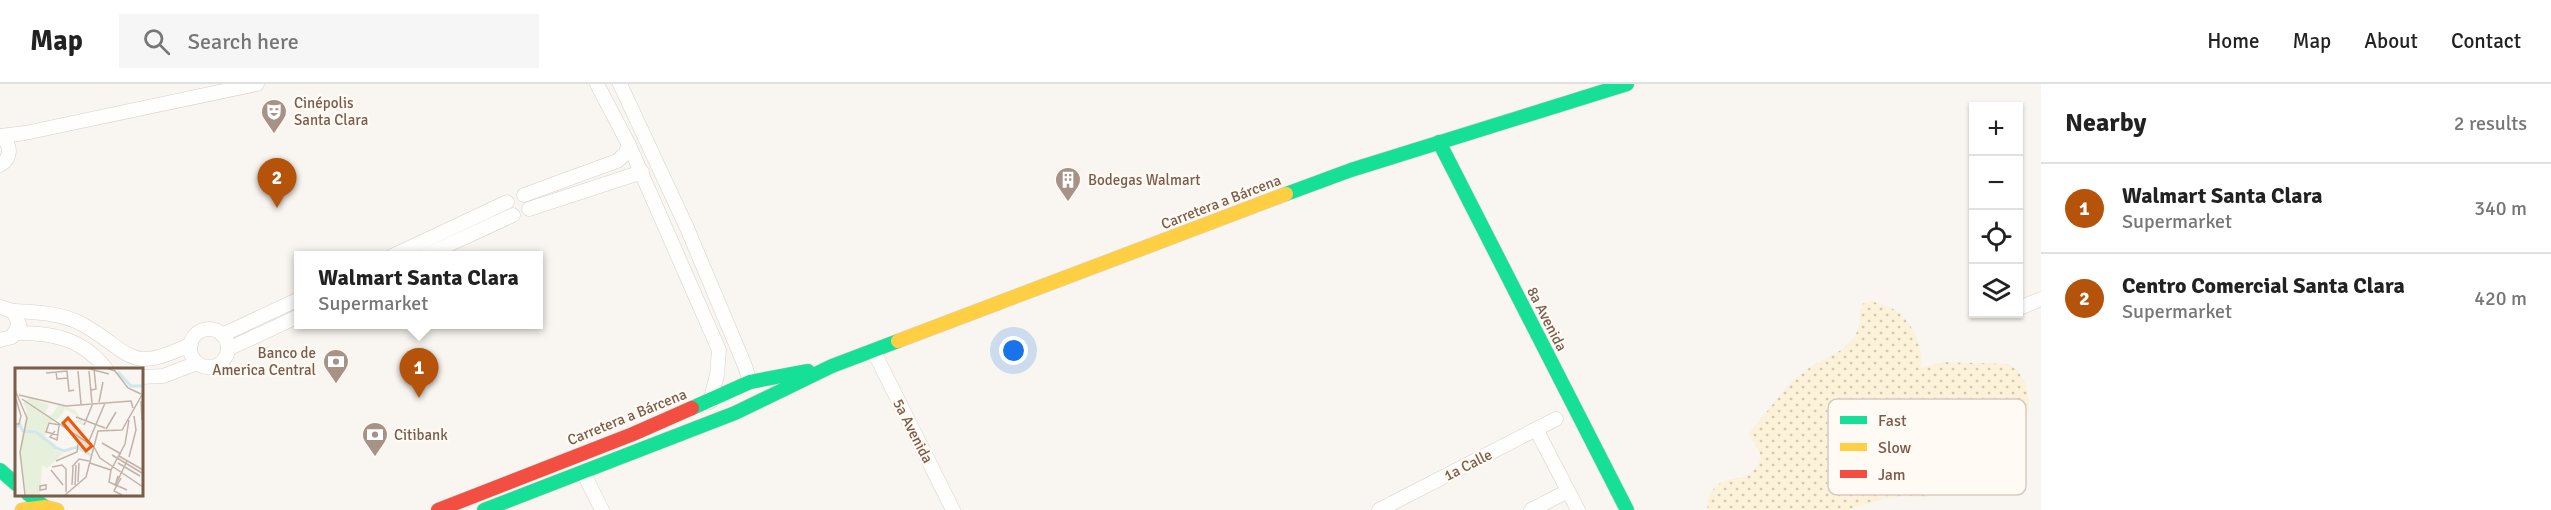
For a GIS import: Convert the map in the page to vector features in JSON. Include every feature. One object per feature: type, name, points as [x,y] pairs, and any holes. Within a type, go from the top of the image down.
[{"type":"main road","name":"Carretera a Bárcena","points":[[438,510],[633,434],[750,382],[832,366],[874,352],[1351,170],[1627,84]]},
{"type":"main road","name":"8a Avenida","points":[[1438,142],[1627,510]]},
{"type":"main road","name":"Carretera a Bárcena","points":[[484,510],[735,413],[832,366]]},
{"type":"main road","points":[[735,413],[750,382],[770,397]]},
{"type":"main road","points":[[0,470],[15,483]]},
{"type":"main road","points":[[30,495],[51,508]]},
{"type":"main road","points":[[22,510],[51,508]]},
{"type":"street","points":[[0,136],[25,133],[257,84]]},
{"type":"street","points":[[597,84],[642,172],[719,350],[717,375],[710,400],[710,422]]},
{"type":"street","points":[[620,84],[687,228],[750,382]]},
{"type":"street","points":[[0,166],[25,133]]},
{"type":"street","points":[[0,136],[8,143],[10,153]]},
{"type":"street","points":[[510,208],[521,216],[527,202],[617,161],[625,154],[629,145]]},
{"type":"street","points":[[431,251],[510,208],[514,194],[527,202],[642,172]]},
{"type":"street","points":[[402,251],[510,208]]},
{"type":"street","points":[[2023,307],[2041,299]]},
{"type":"street","points":[[4,308],[50,314],[81,323],[130,356],[147,360],[168,355],[191,344],[202,331],[212,330],[222,334],[294,301]]},
{"type":"street","points":[[0,340],[8,339],[16,333],[19,324],[4,308]]},
{"type":"street","points":[[228,349],[294,318]]},
{"type":"street","points":[[16,333],[61,336],[89,353],[105,368]]},
{"type":"street","points":[[191,344],[191,354],[197,363],[205,367],[215,366],[224,360],[228,349],[222,334]]},
{"type":"street","name":"5a Avenida","points":[[874,352],[953,510]]},
{"type":"street","points":[[142,376],[163,376],[197,363]]},
{"type":"street","name":"1a Calle","points":[[1380,510],[1556,419]]},
{"type":"street","points":[[1536,429],[1578,510]]},
{"type":"street","points":[[583,472],[602,510]]},
{"type":"street","points":[[1531,510],[1568,491]]},
{"type":"sand","points":[[1871,301],[1885,305],[1903,317],[1913,330],[1919,345],[1920,368],[1944,362],[2008,364],[2022,377],[2028,394],[2029,405],[2026,418],[2026,399],[1828,399],[1828,495],[1929,495],[1928,497],[1903,496],[1882,499],[1849,510],[1708,510],[1709,498],[1716,487],[1727,480],[1749,474],[1759,463],[1760,454],[1749,433],[1784,390],[1815,364],[1840,351],[1851,342],[1858,328],[1862,304]]},
{"type":"traffic: fast","points":[[1286,194],[1351,170],[1627,84]]},
{"type":"traffic: fast","points":[[1439,142],[1627,510]]},
{"type":"traffic: fast","points":[[484,510],[735,413],[832,366],[898,341]]},
{"type":"traffic: fast","points":[[692,408],[750,382],[808,371]]},
{"type":"traffic: fast","points":[[0,470],[15,483]]},
{"type":"traffic: fast","points":[[29,495],[45,507]]},
{"type":"traffic: slow","points":[[898,341],[1286,194]]},
{"type":"traffic: slow","points":[[22,510],[45,507],[57,510]]},
{"type":"traffic: jam","points":[[438,510],[633,434],[692,408]]},
{"type":"place","name":"Cinépolis Santa Clara","points":[[274,135]]},
{"type":"place","name":"Bodegas Walmart","points":[[1068,203]]},
{"type":"place","name":"Centro Comercial Santa Clara","points":[[277,208]]},
{"type":"place","name":"Banco de America Central","points":[[336,385]]},
{"type":"place","name":"Walmart Santa Clara","points":[[419,398]]},
{"type":"place","name":"Citibank","points":[[375,458]]}]
